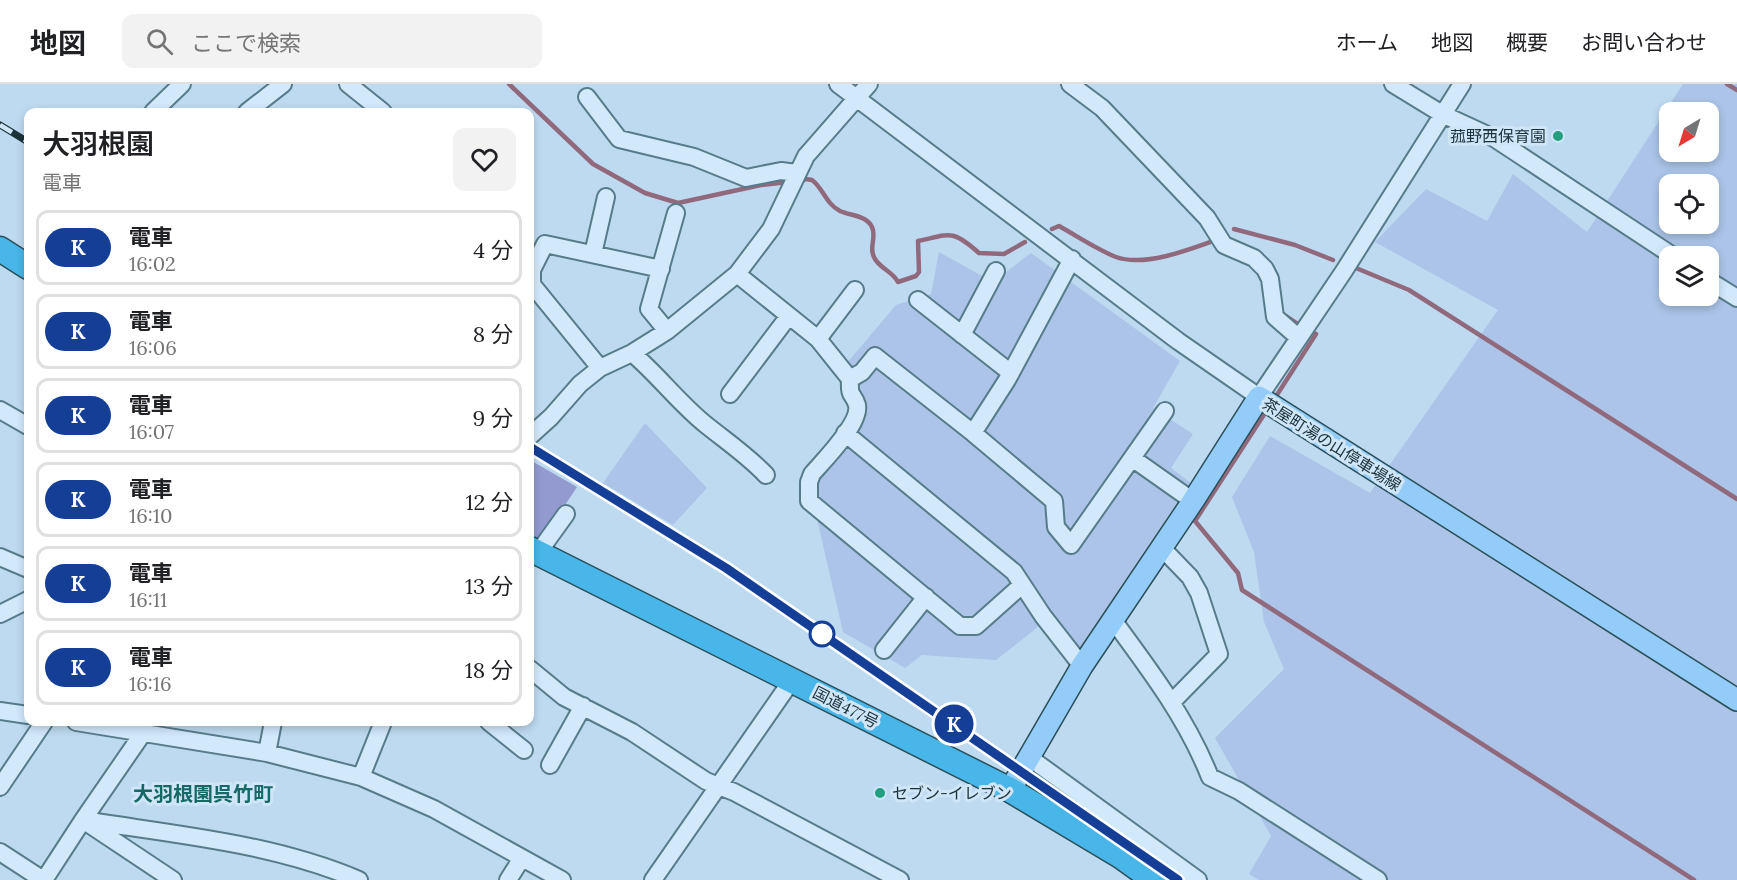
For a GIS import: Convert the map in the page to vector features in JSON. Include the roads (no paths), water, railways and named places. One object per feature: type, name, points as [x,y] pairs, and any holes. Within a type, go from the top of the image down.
[{"type":"highway","points":[[0,249],[24,264]]},
{"type":"highway","name":"国道477号","points":[[534,551],[1010,790],[1122,857],[1154,880]]},
{"type":"main road","name":"茶屋町湯の山停車場線","points":[[1010,790],[1082,666],[1193,501],[1267,402],[1737,700]]},
{"type":"street","points":[[157,108],[182,84]]},
{"type":"street","points":[[252,108],[283,84]]},
{"type":"street","points":[[348,84],[373,108]]},
{"type":"street","points":[[838,84],[1178,341],[1267,402],[1300,337],[1462,84]]},
{"type":"street","points":[[534,432],[580,384],[600,368],[632,353],[668,331],[737,274],[771,229],[806,156],[855,97],[869,84]]},
{"type":"street","points":[[1070,84],[1102,108],[1214,230],[1224,245],[1254,258],[1265,269],[1270,279],[1275,316],[1279,323],[1300,337]]},
{"type":"street","points":[[1393,84],[1442,114],[1494,138],[1659,247]]},
{"type":"street","points":[[587,97],[619,139],[694,157],[746,178],[781,171],[793,180]]},
{"type":"street","points":[[593,254],[606,197]]},
{"type":"street","points":[[668,331],[649,309],[676,213]]},
{"type":"street","points":[[534,266],[545,244],[661,269]]},
{"type":"street","points":[[973,433],[1011,373],[1072,259]]},
{"type":"street","points":[[962,335],[996,271]]},
{"type":"street","points":[[737,274],[818,339],[850,379],[849,394],[857,405],[856,420],[812,474],[809,482],[809,501],[960,626],[976,626],[1022,585]]},
{"type":"street","points":[[1719,287],[1737,298]]},
{"type":"street","points":[[534,290],[600,368]]},
{"type":"street","points":[[818,339],[855,290]]},
{"type":"street","points":[[918,300],[1011,373]]},
{"type":"street","points":[[730,394],[788,317]]},
{"type":"street","points":[[632,353],[658,375],[704,423],[745,453],[766,474]]},
{"type":"street","points":[[850,379],[862,372],[875,356],[973,433],[1054,501],[1056,527],[1071,545],[1165,411]]},
{"type":"street","points":[[0,410],[24,424]]},
{"type":"street","points":[[845,433],[1014,572],[1082,666]]},
{"type":"street","points":[[1132,458],[1193,501]]},
{"type":"street","points":[[534,551],[566,514]]},
{"type":"street","points":[[1162,548],[1190,577],[1199,593],[1219,654],[1172,702]]},
{"type":"street","points":[[0,556],[24,562]]},
{"type":"street","points":[[884,650],[926,597]]},
{"type":"street","points":[[0,614],[24,602]]},
{"type":"street","points":[[1113,620],[1172,702],[1196,743],[1210,777],[1239,791],[1378,880]]},
{"type":"street","points":[[534,674],[564,697],[649,742],[706,782],[720,787],[900,880]]},
{"type":"street","points":[[653,880],[720,787],[792,680]]},
{"type":"street","points":[[550,765],[583,706]]},
{"type":"street","points":[[0,711],[24,714]]},
{"type":"street","points":[[0,787],[41,726]]},
{"type":"street","points":[[115,726],[267,753],[361,777],[434,809],[562,880]]},
{"type":"street","points":[[267,753],[272,726]]},
{"type":"street","points":[[361,777],[381,726]]},
{"type":"street","points":[[494,726],[524,750]]},
{"type":"street","points":[[0,852],[44,880],[83,820],[135,728]]},
{"type":"street","points":[[1030,758],[1198,880]]},
{"type":"street","points":[[83,820],[174,880]]},
{"type":"street","points":[[83,820],[253,847],[297,857],[359,880]]},
{"type":"street","points":[[508,880],[522,858]]},
{"type":"waterway","points":[[509,84],[593,164],[645,193],[678,203],[761,185],[788,182]]},
{"type":"waterway","points":[[1727,84],[1737,90]]},
{"type":"waterway","points":[[799,182],[806,179],[812,180],[835,208],[869,223],[874,235],[873,255],[898,282],[916,276],[919,272],[918,241],[951,235],[963,240],[979,253],[1004,254],[1025,242]]},
{"type":"waterway","points":[[1052,229],[1059,226],[1101,250],[1127,260],[1153,259],[1216,240]]},
{"type":"waterway","points":[[1234,229],[1295,245],[1333,260]]},
{"type":"waterway","points":[[1356,268],[1409,290],[1737,499]]},
{"type":"waterway","points":[[1283,314],[1301,326]]},
{"type":"waterway","points":[[1273,401],[1316,334],[1308,330]]},
{"type":"waterway","points":[[1267,410],[1195,521],[1238,573],[1242,590],[1694,880]]},
{"type":"railway","points":[[0,125],[24,140]]},
{"type":"railway","points":[[534,449],[726,568],[1179,880]]},
{"type":"train","name":"K","points":[[534,449],[726,568],[986,745],[1178,880]]},
{"type":"place","name":"菰野西保育園","points":[[1558,136]]},
{"type":"place","name":"セブン-イレブン","points":[[880,793]]},
{"type":"district","name":"大羽根園呉竹町","points":[[203,793]]}]
